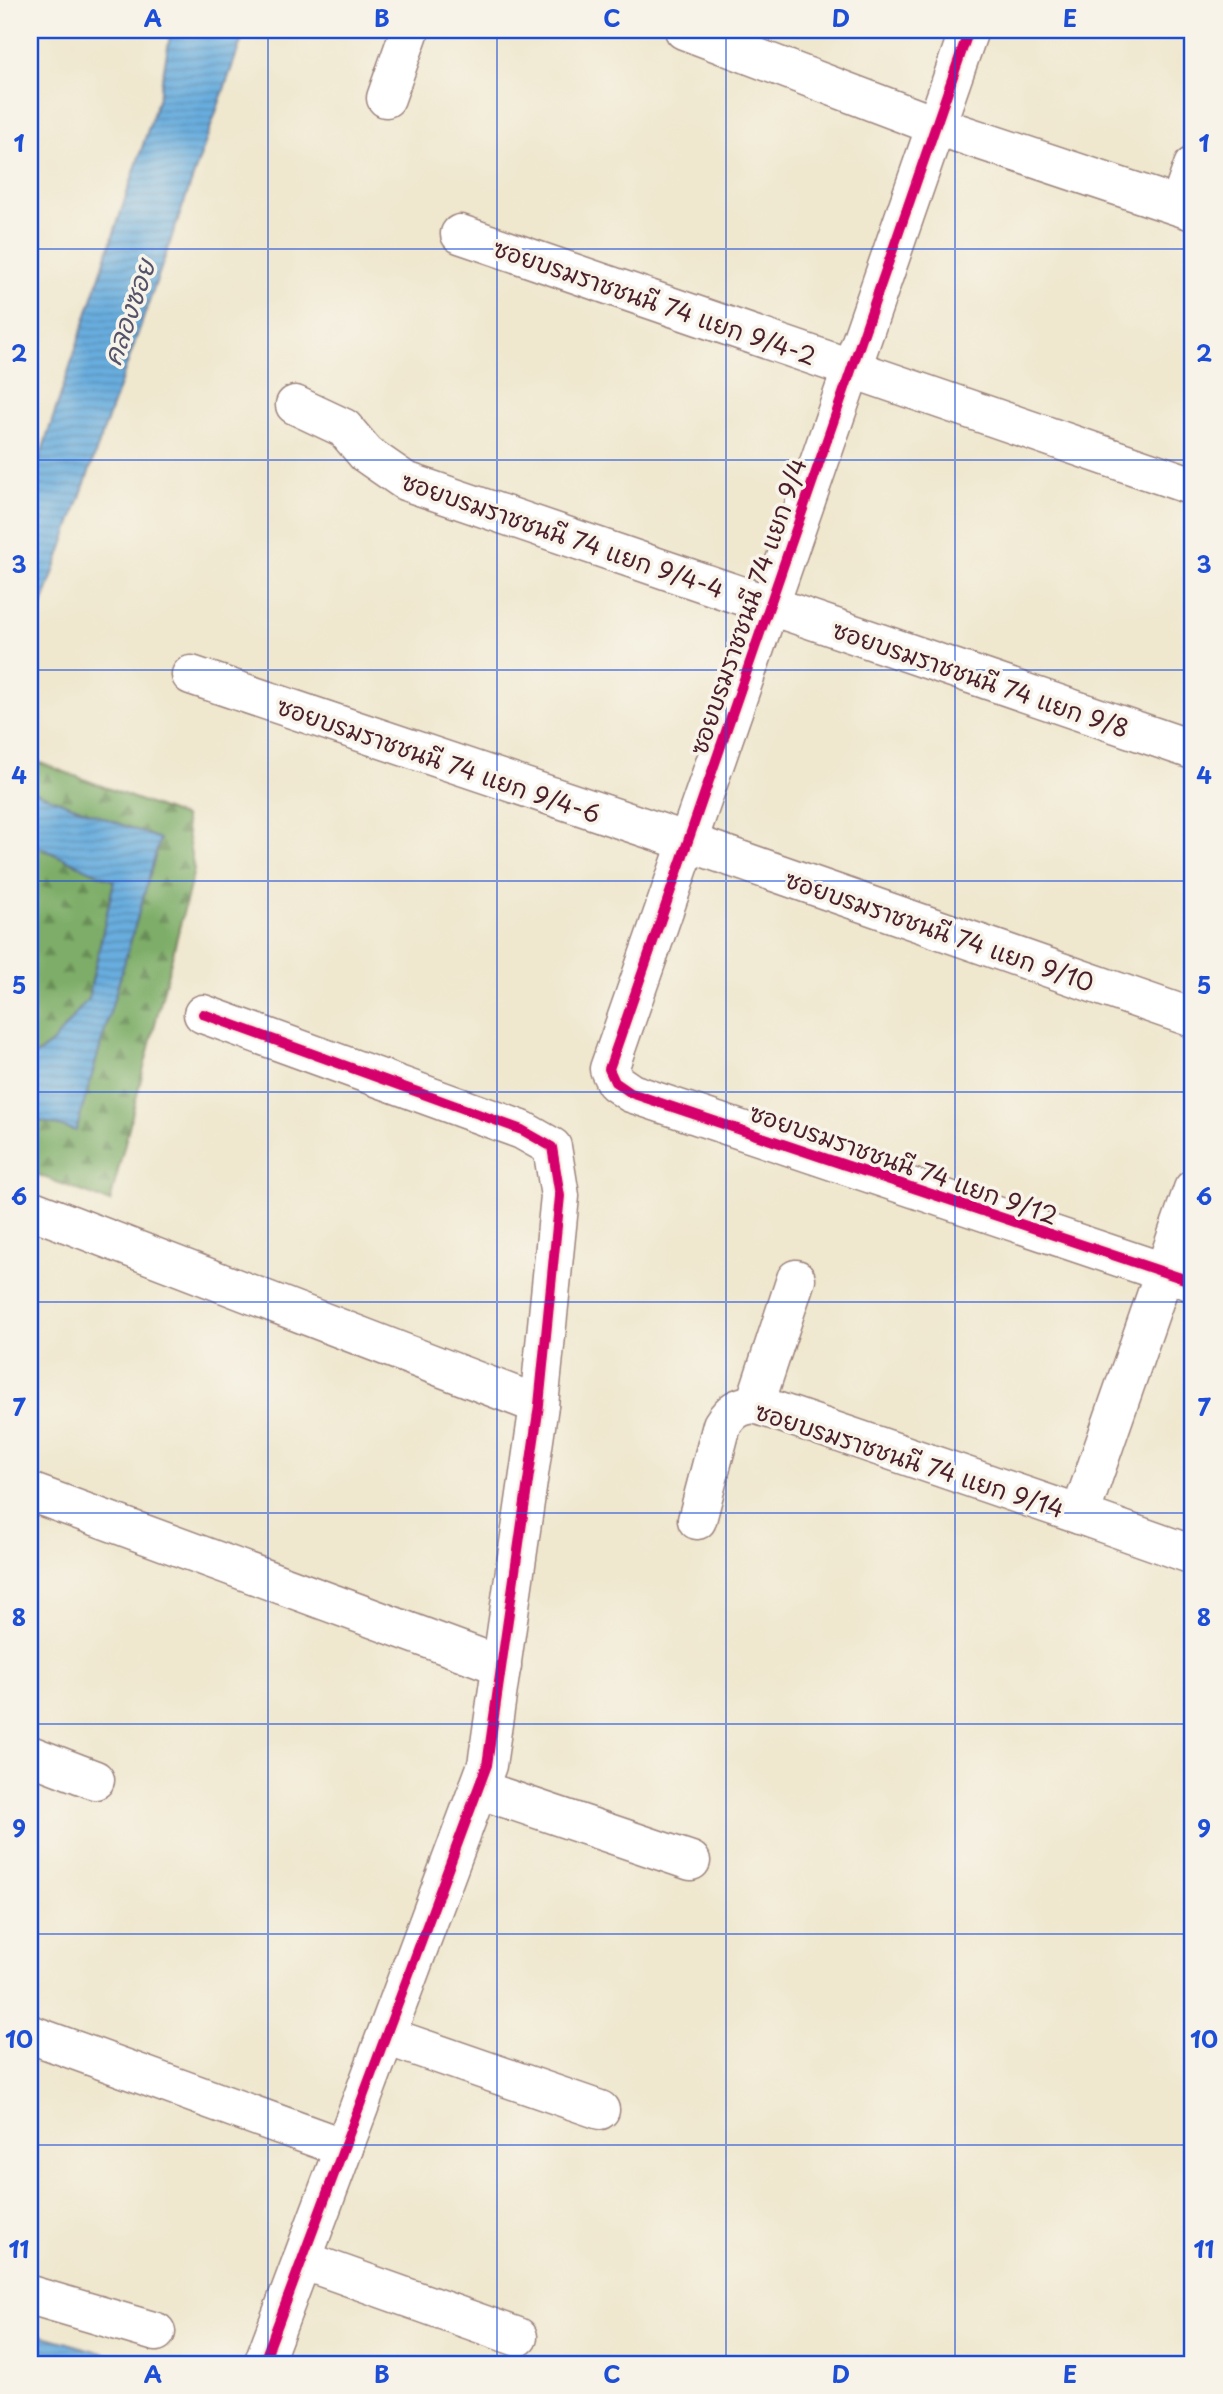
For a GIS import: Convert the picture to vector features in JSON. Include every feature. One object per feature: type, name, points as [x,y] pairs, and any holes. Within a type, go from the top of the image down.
[{"type":"street","points":[[386,98],[410,30]]},
{"type":"street","name":"ซอยบรมราชชนนี 74 แยก 9/4","points":[[631,1093],[615,1082],[609,1069],[969,30]]},
{"type":"street","points":[[695,32],[934,125],[1186,209],[1193,166]]},
{"type":"street","name":"ซอยบรมราชชนนี 74 แยก 9/4-2","points":[[460,234],[1193,486]]},
{"type":"street","name":"ซอยบรมราชชนนี 74 แยก 9/4-4","points":[[295,405],[344,428],[366,454],[405,481],[769,607]]},
{"type":"street","name":"ซอยบรมราชชนนี 74 แยก 9/8","points":[[769,607],[1193,750]]},
{"type":"street","name":"ซอยบรมราชชนนี 74 แยก 9/4-6","points":[[191,675],[688,842]]},
{"type":"street","name":"ซอยบรมราชชนนี 74 แยก 9/10","points":[[688,842],[1193,1018]]},
{"type":"street","points":[[203,1014],[522,1130],[552,1147],[560,1196],[539,1405],[487,1765],[265,2360]]},
{"type":"street","name":"ซอยบรมราชชนนี 74 แยก 9/12","points":[[631,1093],[1179,1277]]},
{"type":"street","points":[[1080,1515],[1179,1277],[1193,1189]]},
{"type":"street","points":[[30,1209],[539,1405]]},
{"type":"street","points":[[755,1404],[796,1279]]},
{"type":"street","name":"ซอยบรมราชชนนี 74 แยก 9/14","points":[[697,1520],[722,1425],[731,1412],[741,1406],[755,1404],[1193,1555]]},
{"type":"street","points":[[30,1492],[502,1666]]},
{"type":"street","points":[[30,1755],[95,1780]]},
{"type":"street","points":[[478,1790],[691,1861]]},
{"type":"street","points":[[30,2034],[344,2148]]},
{"type":"street","points":[[386,2036],[600,2110]]},
{"type":"street","points":[[302,2260],[518,2337]]},
{"type":"street","points":[[30,2295],[156,2332]]},
{"type":"green space","points":[[30,759],[184,817],[194,870],[110,1202],[30,1172],[30,1118],[76,1130],[160,839],[30,790]]},
{"type":"green space","points":[[30,843],[114,881],[88,999],[53,1042],[34,1056],[30,1055]]},
{"type":"water","name":"คลองซอย","points":[[171,30],[245,30],[30,639],[30,488],[159,96]]},
{"type":"water","points":[[30,790],[160,839],[76,1131],[30,1118],[30,1055],[35,1056],[53,1042],[88,999],[114,881],[30,843]]},
{"type":"water","points":[[30,2332],[140,2364],[30,2364]]},
{"type":"cycle path","points":[[969,30],[609,1069],[615,1082],[631,1093],[1193,1282]]},
{"type":"cycle path","points":[[203,1014],[522,1130],[552,1147],[560,1196],[539,1405],[487,1765],[263,2364]]}]
